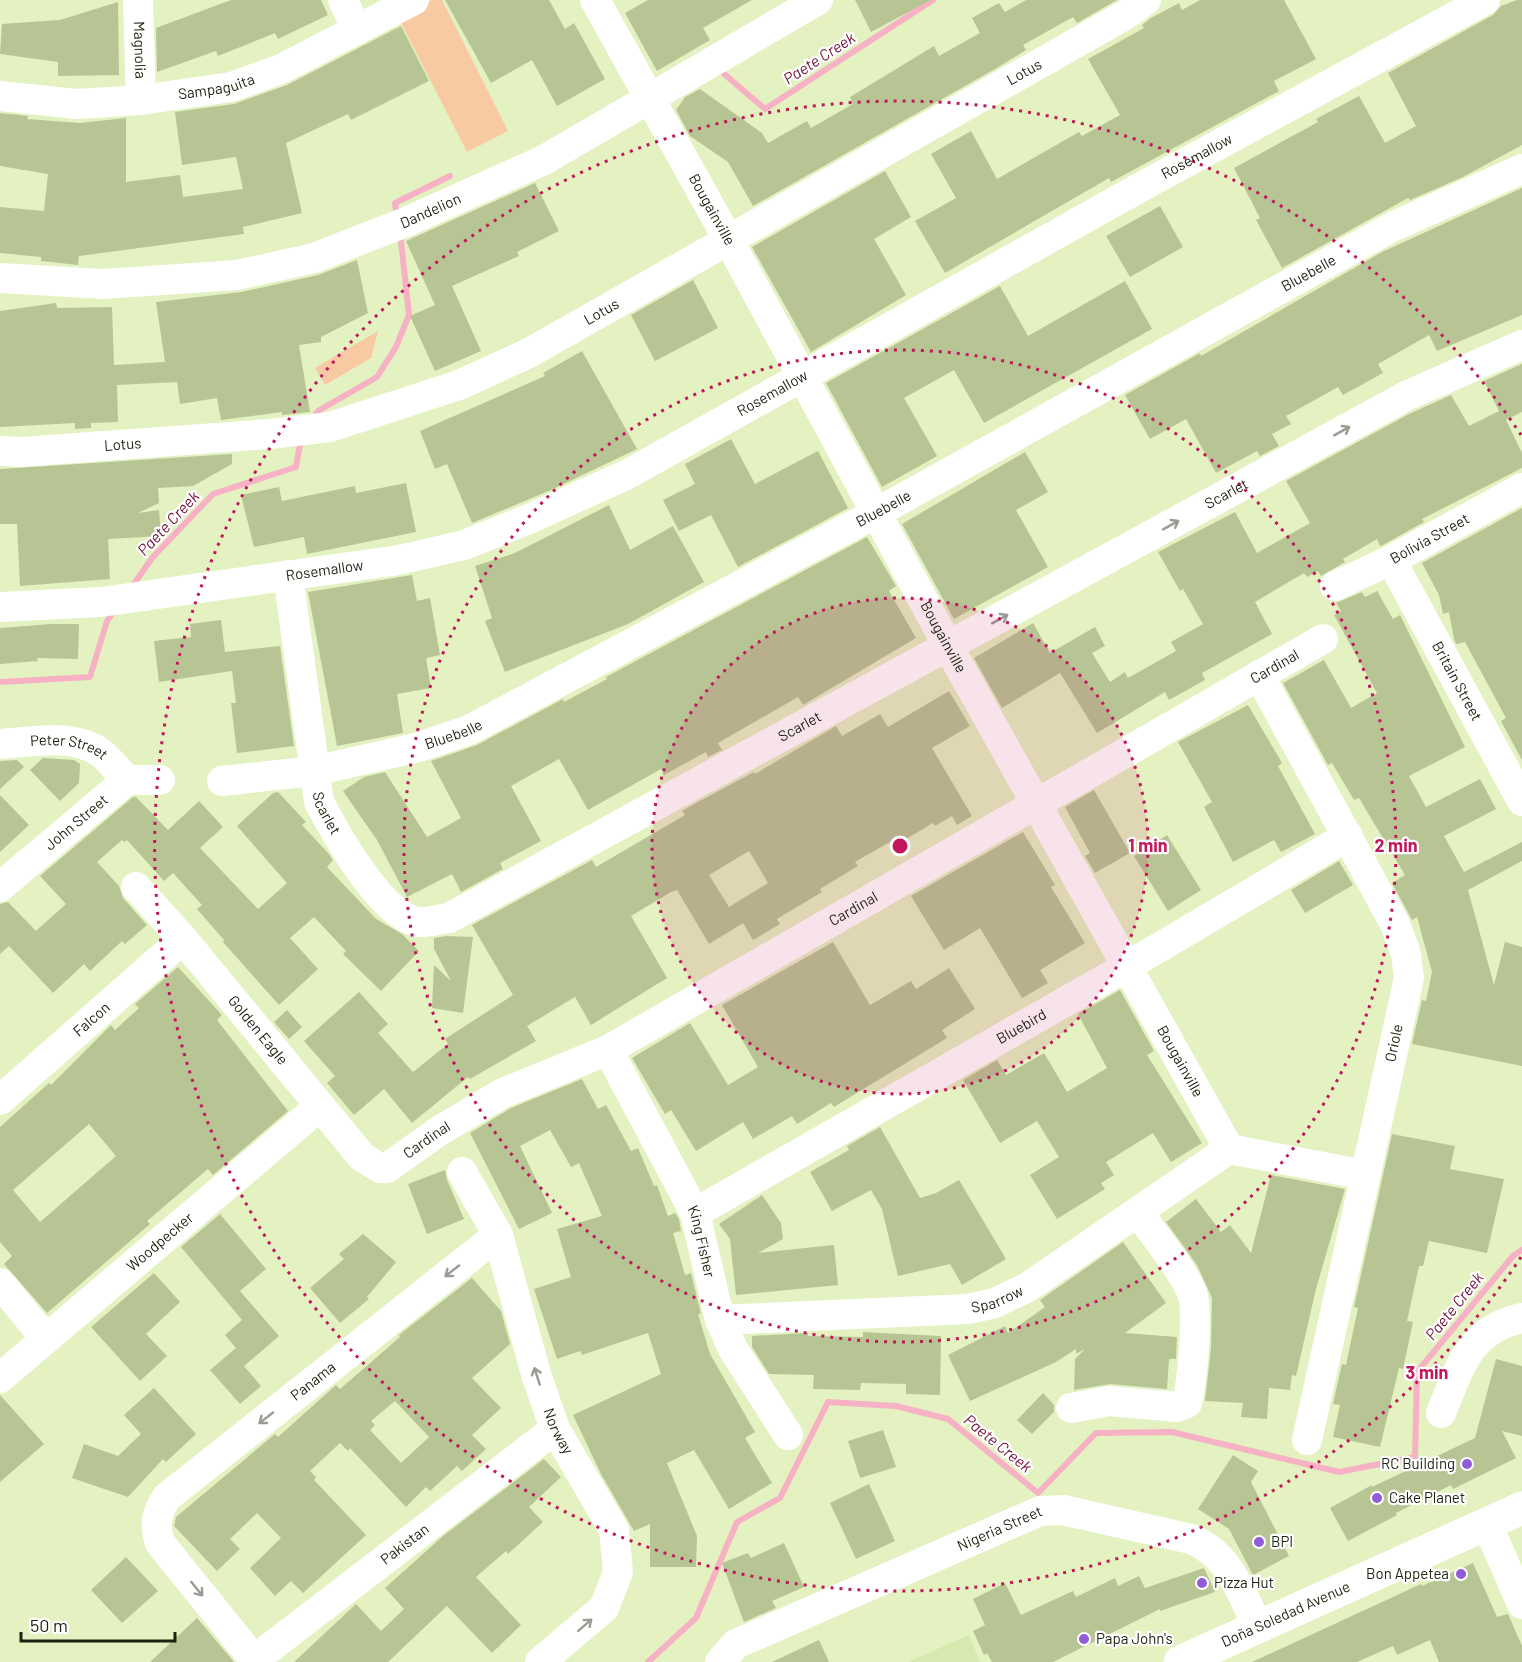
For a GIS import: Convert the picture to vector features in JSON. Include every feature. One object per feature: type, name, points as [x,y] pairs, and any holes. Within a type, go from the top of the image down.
[{"type":"main road","name":"Doña Soledad Avenue","points":[[1180,1662],[1522,1508]]},
{"type":"street","name":"Magnolia","points":[[138,0],[141,100]]},
{"type":"street","points":[[343,0],[357,30]]},
{"type":"street","name":"Sampaguita","points":[[0,96],[77,104],[141,100],[231,87],[281,69],[414,0]]},
{"type":"street","name":"Bougainville","points":[[595,0],[728,239],[949,648],[1229,1149]]},
{"type":"street","name":"Dandelion","points":[[0,278],[37,283],[103,284],[237,275],[314,258],[395,226],[544,160],[818,0]]},
{"type":"street","name":"Lotus","points":[[0,451],[21,452],[269,434],[330,426],[450,388],[529,353],[1127,14],[1146,0]]},
{"type":"street","name":"Rosemallow","points":[[0,607],[100,602],[399,560],[464,545],[628,474],[1158,178],[1485,0]]},
{"type":"street","name":"Bluebelle","points":[[222,781],[314,771],[419,747],[469,730],[876,513],[1392,227],[1522,169]]},
{"type":"street","name":"Scarlet","points":[[288,575],[320,802],[336,834],[361,872],[393,909],[417,922],[449,918],[949,648],[1408,395],[1522,345]]},
{"type":"street","name":"Bolivia Street","points":[[1335,586],[1391,560],[1522,488]]},
{"type":"street","name":"Britain Street","points":[[1391,560],[1522,801]]},
{"type":"street","name":"Cardinal","points":[[380,1168],[387,1168],[439,1131],[503,1093],[608,1050],[1323,639]]},
{"type":"street","name":"Oriole","points":[[1258,675],[1395,924],[1406,954],[1409,978],[1307,1440]]},
{"type":"street","name":"Peter Street","points":[[0,744],[60,740],[79,743],[100,752],[127,780]]},
{"type":"street","points":[[127,780],[160,780]]},
{"type":"street","name":"John Street","points":[[0,887],[127,780]]},
{"type":"street","name":"Bluebird","points":[[695,1213],[1126,968],[1348,836]]},
{"type":"street","name":"Golden Eagle","points":[[136,887],[183,939],[362,1157],[380,1168]]},
{"type":"street","name":"Falcon","points":[[0,1100],[183,939]]},
{"type":"street","name":"King Fisher","points":[[608,1050],[695,1213],[720,1320],[733,1349],[788,1435]]},
{"type":"street","name":"Woodpecker","points":[[0,1378],[320,1106]]},
{"type":"street","points":[[1229,1149],[1365,1175]]},
{"type":"street","name":"Sparrow","points":[[720,1320],[968,1309],[995,1303],[1028,1287],[1229,1149]]},
{"type":"street","name":"Norway","points":[[462,1172],[498,1235],[536,1374],[555,1429],[614,1530],[618,1572],[604,1608],[540,1662]]},
{"type":"street","points":[[1071,1408],[1109,1401],[1177,1407],[1187,1403],[1193,1336],[1193,1298],[1185,1280],[1138,1212]]},
{"type":"street","name":"Panama","points":[[255,1661],[160,1543],[156,1530],[157,1512],[167,1497],[498,1235]]},
{"type":"street","points":[[0,1282],[46,1339]]},
{"type":"street","points":[[1441,1413],[1456,1375],[1475,1343],[1490,1328],[1522,1318]]},
{"type":"street","name":"Pakistan","points":[[255,1661],[555,1429]]},
{"type":"street","name":"Nigeria Street","points":[[720,1662],[736,1644],[1040,1511],[1063,1510],[1191,1539],[1207,1545],[1219,1554],[1258,1627]]},
{"type":"street","points":[[1487,1524],[1522,1604]]},
{"type":"shaded area","points":[[432,0],[442,0],[508,131],[467,152],[398,17]]},
{"type":"shaded area","points":[[378,331],[371,358],[325,385],[315,368]]},
{"type":"shaded area","points":[[969,1635],[980,1662],[908,1662]]},
{"type":"building","points":[[231,0],[321,0],[328,15],[278,39],[275,33],[218,56],[216,51],[157,72],[156,28]]},
{"type":"building","points":[[445,0],[549,0],[565,29],[574,23],[605,79],[557,106],[532,60],[491,83]]},
{"type":"building","points":[[648,0],[752,0],[703,28],[710,40],[657,71],[625,13]]},
{"type":"building","points":[[855,0],[931,0],[871,32]]},
{"type":"building","points":[[1026,0],[1117,0],[1077,23],[1073,17],[1023,45],[1026,50],[995,69],[753,206],[728,162],[690,136],[676,110],[685,97],[700,89],[762,133],[768,143],[807,121],[811,128],[853,104],[850,97],[934,46],[939,56],[980,33],[972,18],[999,3],[1005,12]]},
{"type":"building","points":[[1200,0],[1284,0],[1316,59],[1274,81],[1279,91],[1111,182],[1109,178],[945,273],[915,221],[956,198],[931,154],[971,131],[997,179],[1079,132],[1082,136],[1120,115],[1088,59],[1144,28],[1142,25],[1151,18],[1179,3],[1182,10]]},
{"type":"building","points":[[1522,0],[1522,145],[1463,177],[1410,200],[1408,198],[1282,268],[1256,220],[1260,218],[1234,168],[1318,122],[1316,119],[1359,96],[1385,143],[1416,126],[1388,73],[1493,15],[1501,6]]},
{"type":"building","points":[[118,2],[119,75],[58,76],[58,62],[0,54],[2,24],[60,20]]},
{"type":"building","points":[[401,26],[429,81],[351,120],[348,114],[286,143],[302,213],[243,227],[244,234],[79,256],[78,265],[41,261],[41,257],[0,253],[0,207],[44,211],[48,174],[0,166],[0,113],[28,116],[27,119],[80,123],[126,118],[126,182],[180,175],[183,197],[243,189],[236,157],[182,165],[175,112],[234,104],[287,85]]},
{"type":"building","points":[[885,171],[911,217],[874,239],[906,295],[811,352],[752,247]]},
{"type":"building","points":[[535,183],[559,231],[517,252],[519,256],[452,286],[481,351],[435,371],[410,316],[435,305],[406,241]]},
{"type":"building","points":[[1522,188],[1522,315],[1437,351],[1429,335],[1378,364],[1383,373],[1343,395],[1338,387],[1286,416],[1291,424],[1272,434],[1279,446],[1260,456],[1257,451],[1216,473],[1186,419],[1150,439],[1125,395],[1200,353],[1201,356],[1382,252]]},
{"type":"building","points":[[1160,206],[1183,247],[1130,277],[1106,236]]},
{"type":"building","points":[[357,260],[368,313],[321,337],[321,342],[299,345],[310,412],[282,415],[282,412],[221,420],[217,398],[180,404],[177,382],[117,385],[118,422],[91,423],[91,428],[75,429],[75,423],[0,427],[0,311],[56,303],[57,308],[112,307],[114,365],[165,362],[156,302],[241,292],[318,275]]},
{"type":"building","points":[[693,280],[718,328],[655,361],[631,315]]},
{"type":"building","points":[[1125,281],[1152,329],[984,423],[954,370],[904,398],[937,456],[882,487],[826,383],[1000,286],[1028,336]]},
{"type":"building","points":[[582,351],[637,449],[551,490],[472,523],[447,464],[435,469],[420,431],[545,376],[543,373]]},
{"type":"building","points":[[1522,364],[1522,412],[1506,420],[1522,453],[1522,468],[1422,519],[1424,522],[1383,545],[1380,546],[1377,539],[1343,559],[1345,562],[1321,576],[1318,571],[1307,577],[1304,573],[1255,602],[1272,634],[1202,673],[1205,680],[1169,700],[1165,692],[1097,733],[1060,673],[1002,708],[974,658],[1033,623],[1050,653],[1095,627],[1105,646],[1092,653],[1110,682],[1125,672],[1128,678],[1176,651],[1171,642],[1203,624],[1183,589],[1180,591],[1158,552],[1235,512],[1257,553],[1310,523],[1286,481],[1409,414],[1451,395],[1469,426],[1499,411],[1484,381]]},
{"type":"building","points":[[731,439],[755,484],[818,451],[848,508],[738,567],[711,515],[679,531],[663,500],[695,484],[685,464]]},
{"type":"building","points":[[1025,452],[1048,492],[1016,510],[1048,567],[954,619],[902,524]]},
{"type":"building","points":[[232,454],[232,464],[193,486],[158,488],[159,503],[138,513],[159,510],[161,536],[108,539],[110,579],[20,586],[17,524],[0,524],[0,469]]},
{"type":"building","points":[[406,483],[416,532],[307,554],[304,537],[254,547],[241,495],[279,487],[282,501],[355,486],[356,493]]},
{"type":"building","points":[[609,505],[630,550],[673,526],[704,582],[628,624],[505,672],[485,621],[492,618],[475,566],[515,553]]},
{"type":"building","points":[[1522,508],[1522,760],[1501,721],[1506,718],[1465,642],[1456,644],[1449,612],[1443,614],[1439,595],[1422,563]]},
{"type":"building","points":[[867,537],[896,586],[889,591],[916,638],[803,705],[798,697],[718,743],[722,750],[708,757],[706,752],[664,775],[661,769],[588,810],[559,759],[511,786],[541,841],[500,863],[503,869],[461,892],[452,874],[407,897],[377,840],[343,791],[364,777],[385,772],[427,837],[461,818],[431,761],[477,745],[563,699],[564,702],[607,679],[606,677]]},
{"type":"building","points":[[412,575],[417,601],[430,598],[440,655],[426,658],[431,688],[397,694],[403,733],[337,746],[308,592]]},
{"type":"building","points":[[1377,591],[1393,619],[1400,615],[1465,747],[1409,776],[1426,807],[1480,779],[1496,809],[1444,836],[1464,872],[1522,842],[1522,861],[1468,890],[1494,985],[1505,942],[1522,947],[1522,1066],[1412,1044],[1422,1000],[1426,1001],[1432,972],[1417,917],[1412,920],[1392,883],[1405,875],[1359,798],[1354,800],[1332,763],[1328,765],[1283,683],[1324,660],[1351,708],[1377,693],[1334,615],[1341,611],[1336,603],[1362,592],[1365,597]]},
{"type":"building","points":[[221,620],[225,652],[280,646],[294,746],[237,753],[231,703],[236,703],[232,671],[159,682],[154,641],[191,637],[190,624]]},
{"type":"building","points":[[79,624],[78,659],[37,658],[38,661],[0,664],[0,628]]},
{"type":"building","points":[[949,691],[970,726],[932,748],[972,816],[957,825],[952,816],[935,826],[933,823],[893,847],[890,842],[855,862],[858,866],[820,889],[822,892],[777,919],[780,924],[753,940],[743,923],[709,944],[677,890],[671,892],[631,916],[667,978],[591,1025],[575,997],[527,1026],[536,1041],[470,1079],[468,1077],[412,1123],[384,1089],[354,1115],[327,1083],[335,1076],[304,1041],[359,992],[388,1024],[378,1033],[413,1072],[448,1044],[445,1039],[513,995],[472,925],[592,860],[596,867],[685,815],[682,811],[754,772],[755,774],[836,726],[842,736],[880,714],[888,727]],"holes":[[[749,851],[768,883],[729,907],[709,875]]]},
{"type":"building","points":[[1248,705],[1282,763],[1278,766],[1315,834],[1281,852],[1274,840],[1233,862],[1204,807],[1212,802],[1178,742]]},
{"type":"building","points":[[43,758],[74,760],[80,764],[79,783],[60,801],[30,770]]},
{"type":"building","points":[[17,760],[24,767],[0,789],[0,761]]},
{"type":"building","points":[[1094,790],[1130,853],[1095,873],[1085,856],[1090,853],[1065,807]]},
{"type":"building","points":[[278,792],[306,822],[302,825],[333,860],[327,867],[376,919],[402,934],[419,951],[381,991],[343,954],[346,951],[314,917],[290,938],[318,969],[279,1005],[223,942],[224,940],[197,909],[202,905],[173,873],[164,881],[127,840],[124,842],[122,840],[97,862],[119,886],[123,898],[147,925],[125,944],[122,941],[90,971],[84,964],[53,993],[9,946],[0,954],[0,904],[8,902],[36,931],[66,904],[40,876],[133,797],[136,797],[168,830],[199,801],[223,827],[200,848],[258,909],[287,883],[237,826],[273,793]]},
{"type":"building","points":[[0,795],[29,825],[0,852]]},
{"type":"building","points":[[1023,832],[1055,885],[1051,887],[1085,943],[1040,970],[1048,983],[1022,998],[980,928],[944,950],[911,896]]},
{"type":"building","points":[[1167,835],[1201,890],[1168,911],[1134,856]]},
{"type":"building","points":[[1339,861],[1353,885],[1305,913],[1291,890]]},
{"type":"building","points":[[473,937],[463,1013],[432,1008],[434,965],[451,981],[434,949],[434,938]]},
{"type":"building","points":[[833,942],[870,1005],[911,981],[916,989],[949,968],[975,1009],[942,1030],[947,1038],[834,1107],[831,1103],[797,1124],[792,1116],[753,1139],[743,1122],[696,1151],[671,1110],[665,1114],[632,1058],[690,1023],[728,1085],[758,1067],[722,1005]]},
{"type":"building","points":[[178,967],[222,1015],[217,1020],[288,1111],[213,1175],[208,1169],[147,1221],[150,1224],[47,1313],[4,1264],[12,1256],[0,1242],[0,1127],[49,1083],[51,1085],[111,1025],[115,1030],[139,1008],[135,1004]],"holes":[[[89,1124],[116,1156],[40,1222],[13,1190]]]},
{"type":"building","points":[[1120,990],[1154,1051],[1147,1055],[1202,1143],[1171,1162],[1153,1133],[1106,1162],[1114,1175],[1101,1183],[1105,1189],[1057,1219],[1030,1175],[1059,1157],[1037,1121],[1000,1143],[963,1080],[997,1060],[1006,1075],[1044,1053],[1067,1092],[1107,1068],[1078,1014]]},
{"type":"building","points":[[287,1010],[302,1027],[289,1039],[274,1022]]},
{"type":"building","points":[[582,1079],[598,1109],[606,1105],[631,1151],[638,1148],[654,1186],[657,1185],[668,1216],[675,1213],[679,1219],[681,1231],[673,1233],[685,1275],[691,1273],[701,1314],[698,1314],[710,1354],[755,1432],[745,1438],[772,1483],[729,1509],[694,1450],[667,1463],[697,1536],[696,1567],[650,1567],[650,1524],[634,1531],[601,1474],[573,1415],[661,1374],[648,1333],[582,1355],[580,1351],[557,1359],[534,1289],[571,1277],[557,1229],[602,1216],[579,1163],[571,1167],[550,1130],[520,1146],[552,1213],[519,1229],[470,1133],[511,1108]]},
{"type":"building","points":[[880,1127],[920,1198],[936,1193],[959,1180],[1006,1259],[962,1285],[950,1264],[898,1276],[882,1209],[871,1190],[832,1211],[810,1172],[849,1150],[847,1146]]},
{"type":"building","points":[[1392,1134],[1455,1146],[1450,1169],[1504,1179],[1487,1253],[1429,1241],[1423,1266],[1419,1266],[1407,1321],[1413,1322],[1403,1369],[1399,1368],[1380,1447],[1333,1437],[1340,1405],[1333,1404],[1342,1364],[1346,1365],[1358,1308],[1354,1307]]},
{"type":"building","points":[[445,1170],[464,1219],[427,1234],[408,1184]]},
{"type":"building","points":[[1271,1175],[1345,1189],[1316,1289],[1296,1376],[1292,1375],[1290,1390],[1269,1388],[1267,1419],[1241,1417],[1243,1403],[1205,1401],[1211,1348],[1212,1298],[1197,1265],[1166,1222],[1196,1199],[1221,1232],[1230,1225],[1251,1253]]},
{"type":"building","points":[[762,1195],[781,1223],[783,1239],[758,1253],[834,1245],[838,1285],[736,1295],[730,1239],[719,1224]]},
{"type":"building","points":[[220,1214],[266,1269],[240,1291],[279,1336],[244,1366],[261,1386],[240,1404],[210,1370],[236,1348],[225,1335],[242,1320],[181,1247]]},
{"type":"building","points":[[363,1234],[396,1262],[367,1297],[369,1299],[340,1323],[310,1288],[344,1259],[339,1254]]},
{"type":"building","points":[[1123,1242],[1166,1303],[1125,1333],[1177,1337],[1176,1359],[1169,1359],[1167,1389],[1110,1384],[1074,1390],[1075,1359],[1085,1349],[1076,1354],[1076,1349],[1056,1362],[970,1401],[948,1355],[1005,1326],[1008,1333],[1045,1307],[1040,1300]]},
{"type":"building","points":[[154,1273],[180,1302],[146,1334],[167,1356],[140,1381],[91,1327]]},
{"type":"building","points":[[472,1278],[501,1311],[510,1344],[472,1378],[501,1408],[472,1435],[486,1449],[462,1471],[457,1466],[430,1491],[426,1487],[406,1507],[350,1448],[348,1451],[340,1443],[310,1471],[316,1477],[314,1480],[366,1535],[303,1593],[291,1581],[275,1596],[250,1568],[281,1538],[257,1513],[230,1539],[240,1549],[217,1571],[174,1526],[176,1517],[275,1434],[278,1437],[336,1385],[340,1389],[400,1337],[399,1335]],"holes":[[[395,1401],[429,1437],[401,1463],[370,1430],[375,1425],[371,1421]]]},
{"type":"building","points":[[863,1332],[941,1336],[940,1395],[906,1394],[906,1384],[861,1383],[860,1390],[813,1389],[814,1375],[769,1374],[752,1347],[752,1336],[808,1333],[808,1336],[863,1337]]},
{"type":"building","points":[[1496,1359],[1522,1366],[1522,1436],[1502,1431],[1516,1458],[1453,1489],[1451,1485],[1348,1541],[1330,1508],[1372,1485],[1372,1487],[1475,1438]]},
{"type":"building","points":[[154,1388],[196,1434],[166,1462],[163,1459],[128,1497],[72,1478],[84,1444],[118,1456],[141,1434],[124,1415]]},
{"type":"building","points":[[1043,1393],[1054,1405],[1054,1412],[1032,1434],[1017,1420]]},
{"type":"building","points":[[0,1395],[44,1444],[0,1482]]},
{"type":"building","points":[[883,1430],[896,1467],[860,1478],[848,1441]]},
{"type":"building","points":[[1233,1455],[1258,1471],[1251,1482],[1289,1556],[1253,1575],[1229,1529],[1198,1509]]},
{"type":"building","points":[[544,1459],[561,1477],[529,1507],[543,1522],[508,1554],[506,1551],[476,1577],[521,1625],[492,1653],[447,1606],[388,1662],[294,1662],[356,1604],[381,1631],[404,1609],[385,1588],[443,1536]]},
{"type":"building","points":[[869,1484],[895,1541],[856,1559],[830,1503]]},
{"type":"building","points":[[784,1543],[804,1587],[772,1601],[776,1608],[744,1622],[722,1563],[748,1553],[751,1558]]},
{"type":"building","points":[[126,1557],[158,1591],[122,1623],[91,1590]]},
{"type":"building","points":[[1473,1563],[1497,1617],[1508,1614],[1522,1646],[1522,1662],[1439,1662],[1430,1640],[1397,1655],[1393,1646],[1357,1662],[1252,1662],[1421,1584],[1422,1586]]},
{"type":"building","points":[[1204,1568],[1215,1592],[1160,1611],[1160,1609],[1053,1662],[992,1662],[987,1653],[984,1655],[973,1631],[985,1625],[973,1599],[1005,1583],[1021,1615],[1073,1591],[1076,1597],[1115,1578],[1118,1586],[1139,1576],[1145,1588]]},
{"type":"building","points":[[197,1618],[234,1662],[150,1662]]},
{"type":"building","points":[[819,1640],[829,1662],[772,1662]]},
{"type":"waterway","name":"Paete Creek","points":[[723,73],[765,109],[933,0]]},
{"type":"waterway","name":"Paete Creek","points":[[397,216],[395,203],[450,176]]},
{"type":"waterway","name":"Paete Creek","points":[[312,420],[318,411],[377,377],[396,347],[409,315],[400,232]]},
{"type":"waterway","name":"Paete Creek","points":[[131,588],[152,558],[213,494],[296,467],[301,439]]},
{"type":"waterway","name":"Paete Creek","points":[[0,682],[90,677],[107,621],[114,611]]},
{"type":"waterway","name":"Paete Creek","points":[[648,1662],[696,1618],[737,1522],[780,1498],[828,1402],[896,1406],[948,1419],[1038,1493],[1096,1433],[1172,1432],[1339,1472],[1415,1457],[1417,1372],[1513,1256],[1522,1250]]},
{"type":"place","name":"RC Building","points":[[1467,1464]]},
{"type":"place","name":"Cake Planet","points":[[1377,1498]]},
{"type":"place","name":"BPI","points":[[1259,1542]]},
{"type":"place","name":"Bon Appetea","points":[[1461,1574]]},
{"type":"place","name":"Pizza Hut","points":[[1202,1583]]},
{"type":"place","name":"Papa John's","points":[[1084,1639]]}]
